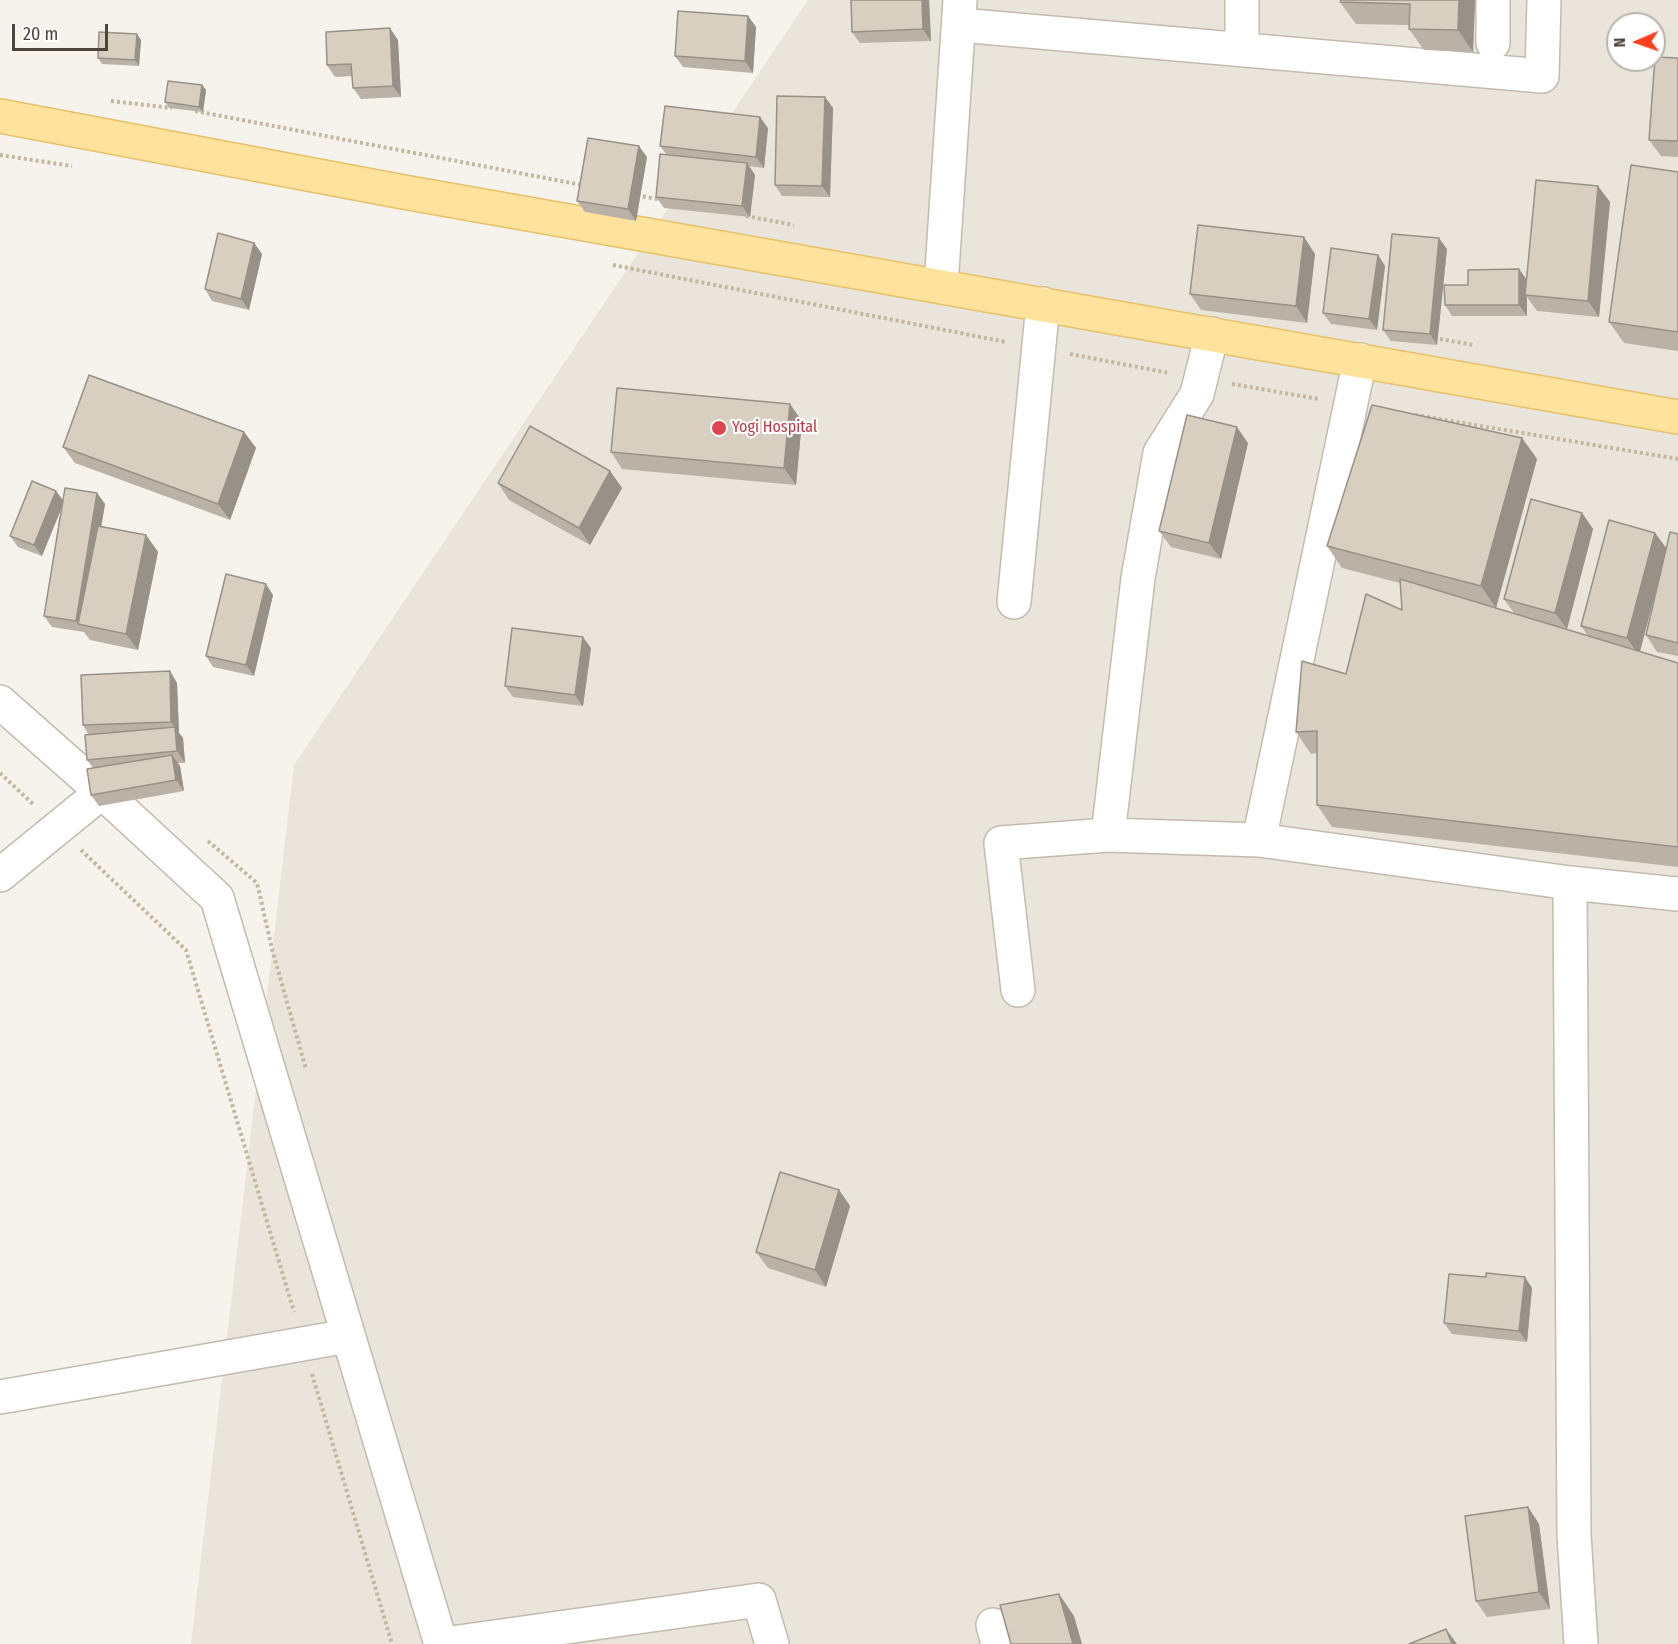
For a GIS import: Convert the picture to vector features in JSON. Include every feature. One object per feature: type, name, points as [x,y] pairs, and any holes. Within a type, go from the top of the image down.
[{"type":"main road","points":[[0,116],[399,190],[1678,417]]},
{"type":"street","points":[[1242,0],[1242,49]]},
{"type":"street","points":[[1493,0],[1493,43]]},
{"type":"street","points":[[941,286],[960,13],[1242,49],[1542,76],[1544,0]]},
{"type":"street","points":[[1014,602],[1043,304]]},
{"type":"street","points":[[1108,835],[1138,578],[1160,453],[1197,394],[1212,334]]},
{"type":"street","points":[[1259,840],[1360,360]]},
{"type":"street","points":[[0,702],[217,898],[442,1644],[759,1600],[772,1644]]},
{"type":"street","points":[[0,874],[102,792]]},
{"type":"street","points":[[1018,990],[1001,843],[1108,835],[1259,840],[1570,883],[1678,894]]},
{"type":"street","points":[[1570,883],[1574,1535],[1581,1644]]},
{"type":"street","points":[[0,1397],[348,1336]]},
{"type":"path","points":[[100,99],[195,111],[589,186]]},
{"type":"path","points":[[0,155],[78,167]]},
{"type":"path","points":[[636,195],[671,202]]},
{"type":"path","points":[[742,215],[801,226]]},
{"type":"path","points":[[608,264],[1011,343]]},
{"type":"path","points":[[1424,336],[1482,346]]},
{"type":"path","points":[[1068,354],[1171,373]]},
{"type":"path","points":[[1230,383],[1324,399]]},
{"type":"path","points":[[1407,413],[1678,459]]},
{"type":"path","points":[[0,773],[34,805]]},
{"type":"path","points":[[76,846],[186,950],[297,1323]]},
{"type":"path","points":[[311,1368],[392,1644]]},
{"type":"shaded area","points":[[808,0],[1678,0],[1678,1644],[191,1644],[294,765]]},
{"type":"building","points":[[851,0],[922,0],[923,29],[852,32]]},
{"type":"building","points":[[1341,0],[1459,0],[1458,30],[1409,29],[1410,4],[1340,2]]},
{"type":"building","points":[[678,11],[748,16],[745,61],[675,56]]},
{"type":"building","points":[[390,28],[393,86],[353,88],[351,64],[327,65],[326,32]]},
{"type":"building","points":[[99,32],[137,34],[135,60],[98,58]]},
{"type":"building","points":[[1666,57],[1678,58],[1678,141],[1649,140],[1654,72],[1666,72]]},
{"type":"building","points":[[168,81],[202,85],[199,107],[165,102]]},
{"type":"building","points":[[777,96],[825,97],[822,186],[775,185]]},
{"type":"building","points":[[665,106],[760,117],[756,157],[660,146]]},
{"type":"building","points":[[588,138],[639,146],[628,209],[577,201]]},
{"type":"building","points":[[660,154],[747,163],[742,206],[656,197]]},
{"type":"building","points":[[1631,165],[1678,172],[1678,332],[1609,322]]},
{"type":"building","points":[[1536,180],[1598,186],[1588,301],[1525,295]]},
{"type":"building","points":[[1198,225],[1304,237],[1296,306],[1190,294]]},
{"type":"building","points":[[218,233],[254,243],[241,299],[205,289]]},
{"type":"building","points":[[1392,234],[1439,238],[1430,334],[1383,330]]},
{"type":"building","points":[[1331,248],[1378,255],[1369,319],[1323,313]]},
{"type":"building","points":[[1519,269],[1519,305],[1445,305],[1444,285],[1468,285],[1468,270]]},
{"type":"building","points":[[89,375],[244,432],[218,504],[63,447]]},
{"type":"building","points":[[617,388],[790,404],[784,468],[611,452]]},
{"type":"building","points":[[1372,405],[1522,438],[1481,586],[1327,546]]},
{"type":"building","points":[[1187,415],[1237,427],[1209,543],[1159,531]]},
{"type":"building","points":[[530,426],[610,471],[579,528],[498,483]]},
{"type":"building","points":[[32,481],[56,491],[34,545],[10,536]]},
{"type":"building","points":[[65,488],[97,493],[76,621],[44,616]]},
{"type":"building","points":[[1531,499],[1582,513],[1555,613],[1504,599]]},
{"type":"building","points":[[1609,520],[1655,533],[1627,638],[1581,626]]},
{"type":"building","points":[[98,526],[146,535],[126,634],[78,624]]},
{"type":"building","points":[[1670,532],[1678,534],[1678,643],[1646,635]]},
{"type":"building","points":[[226,574],[266,584],[246,665],[206,656]]},
{"type":"building","points":[[1400,579],[1678,663],[1678,847],[1317,805],[1317,731],[1296,732],[1302,661],[1346,674],[1366,594],[1402,610]]},
{"type":"building","points":[[512,628],[583,637],[575,695],[505,686]]},
{"type":"building","points":[[170,671],[171,722],[83,725],[81,675]]},
{"type":"building","points":[[175,727],[177,751],[87,760],[85,735]]},
{"type":"building","points":[[172,755],[176,780],[91,795],[87,769]]},
{"type":"building","points":[[780,1172],[839,1190],[815,1270],[756,1252]]},
{"type":"building","points":[[1486,1273],[1525,1277],[1519,1331],[1444,1323],[1449,1274],[1486,1277]]},
{"type":"building","points":[[1528,1507],[1539,1592],[1476,1601],[1465,1516]]},
{"type":"building","points":[[1059,1594],[1073,1644],[1011,1644],[1000,1605]]},
{"type":"building","points":[[1446,1629],[1452,1644],[1409,1644]]},
{"type":"place","name":"Yogi Hospital","points":[[719,428]]}]
